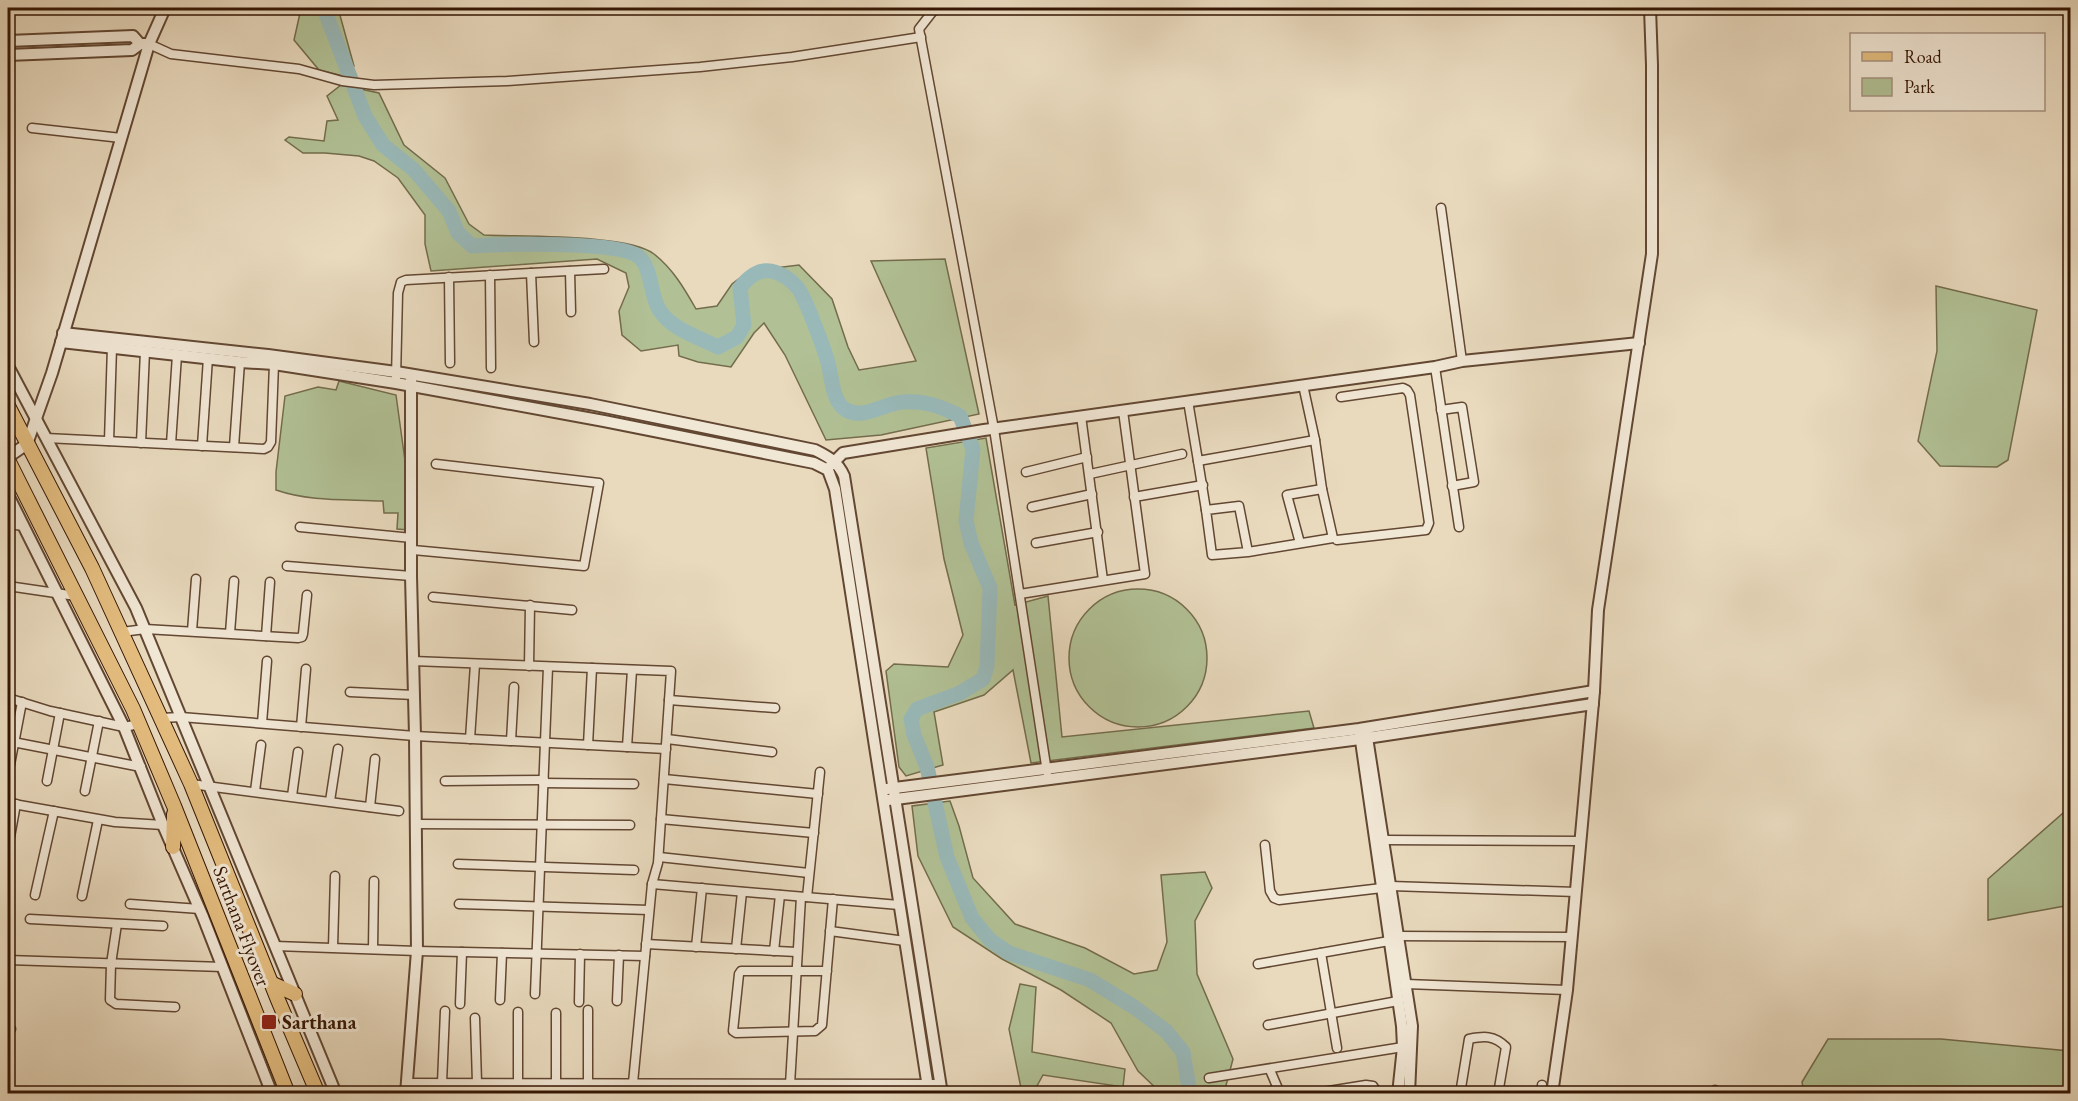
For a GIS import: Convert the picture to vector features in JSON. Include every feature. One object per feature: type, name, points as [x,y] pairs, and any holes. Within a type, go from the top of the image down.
[{"type":"main road","name":"Sarthana Flyover","points":[[8,406],[92,568],[191,784],[318,1094]]},
{"type":"main road","name":"Sarthana Flyover","points":[[8,458],[139,724],[174,806],[288,1094]]},
{"type":"main road","points":[[173,847],[174,806]]},
{"type":"main road","points":[[271,983],[295,994]]},
{"type":"street","points":[[8,458],[27,444],[62,337],[121,138],[145,44],[165,8]]},
{"type":"street","points":[[942,8],[933,11],[921,24],[919,30],[1020,594],[1047,774]]},
{"type":"street","points":[[1552,1094],[1568,990],[1593,704],[1598,610],[1652,254],[1650,8]]},
{"type":"street","points":[[8,41],[133,36],[145,44],[171,54],[299,69],[342,81],[363,84],[507,81],[700,67],[792,57],[921,37]]},
{"type":"street","points":[[8,55],[132,50],[145,44]]},
{"type":"street","points":[[32,128],[121,138]]},
{"type":"street","points":[[1441,208],[1462,361]]},
{"type":"street","points":[[396,378],[401,282],[449,277],[604,269]]},
{"type":"street","points":[[570,271],[572,312]]},
{"type":"street","points":[[531,273],[534,342]]},
{"type":"street","points":[[490,275],[491,368]]},
{"type":"street","points":[[449,277],[450,363]]},
{"type":"street","points":[[62,337],[144,351],[396,378]]},
{"type":"street","points":[[62,337],[268,355],[396,378],[411,381],[604,421],[840,467],[844,476],[941,1089],[790,1085],[733,1089],[633,1083],[551,1082],[438,1083],[406,1088],[417,951],[416,736],[411,576],[411,381]]},
{"type":"street","points":[[831,465],[843,453],[989,429],[1360,378],[1462,361],[1639,344]]},
{"type":"street","points":[[110,441],[112,347]]},
{"type":"street","points":[[141,443],[144,351]]},
{"type":"street","points":[[171,444],[177,355]]},
{"type":"street","points":[[202,446],[208,358]]},
{"type":"street","points":[[234,447],[240,362]]},
{"type":"street","points":[[46,438],[264,448],[270,445],[274,364]]},
{"type":"street","points":[[8,366],[136,608],[336,1094]]},
{"type":"street","points":[[1436,367],[1459,527]]},
{"type":"street","points":[[1360,378],[1361,395]]},
{"type":"street","points":[[1188,401],[1203,485],[1212,555],[1248,552],[1333,538],[1303,385]]},
{"type":"street","points":[[1337,540],[1426,530],[1428,527],[1410,394],[1403,388],[1341,397]]},
{"type":"street","points":[[1441,410],[1462,407],[1474,482],[1452,486]]},
{"type":"street","points":[[1020,594],[1145,573],[1123,411]]},
{"type":"street","points":[[1081,416],[1103,580]]},
{"type":"street","points":[[1198,461],[1315,440]]},
{"type":"street","points":[[1090,474],[1182,454]]},
{"type":"street","points":[[1026,472],[1087,457]]},
{"type":"street","points":[[412,549],[584,566],[599,483],[436,464]]},
{"type":"street","points":[[831,465],[928,1089]]},
{"type":"street","points":[[1134,497],[1203,485]]},
{"type":"street","points":[[1300,543],[1287,495],[1322,489]]},
{"type":"street","points":[[1032,507],[1092,494]]},
{"type":"street","points":[[8,495],[124,727],[200,909],[272,1094]]},
{"type":"street","points":[[1206,510],[1239,506],[1248,552]]},
{"type":"street","points":[[8,524],[24,526]]},
{"type":"street","points":[[300,526],[412,538]]},
{"type":"street","points":[[1036,543],[1098,532]]},
{"type":"street","points":[[287,566],[411,576]]},
{"type":"street","points":[[192,631],[196,579]]},
{"type":"street","points":[[230,633],[234,581]]},
{"type":"street","points":[[266,636],[270,582]]},
{"type":"street","points":[[8,598],[8,586],[76,597]]},
{"type":"street","points":[[122,632],[145,629],[302,637],[307,595]]},
{"type":"street","points":[[433,597],[572,610]]},
{"type":"street","points":[[529,666],[530,605]]},
{"type":"street","points":[[262,723],[267,661]]},
{"type":"street","points":[[413,661],[671,671],[659,856],[649,910],[633,1083]]},
{"type":"street","points":[[470,739],[475,664]]},
{"type":"street","points":[[535,994],[548,667]]},
{"type":"street","points":[[588,745],[592,668]]},
{"type":"street","points":[[301,727],[306,669]]},
{"type":"street","points":[[627,747],[632,670]]},
{"type":"street","points":[[511,741],[514,687]]},
{"type":"street","points":[[1363,733],[1594,690]]},
{"type":"street","points":[[350,692],[414,695]]},
{"type":"street","points":[[8,698],[60,713],[124,727],[139,724]]},
{"type":"street","points":[[669,700],[775,708]]},
{"type":"street","points":[[8,776],[11,741],[22,702]]},
{"type":"street","points":[[882,796],[1593,704]]},
{"type":"street","points":[[47,781],[60,713]]},
{"type":"street","points":[[161,718],[181,717],[416,736],[627,747],[666,744],[772,752]]},
{"type":"street","points":[[85,791],[99,721]]},
{"type":"street","points":[[1363,733],[1383,840],[1386,887]]},
{"type":"street","points":[[1363,733],[1394,938],[1398,1001],[1406,1041]]},
{"type":"street","points":[[11,741],[141,767]]},
{"type":"street","points":[[255,791],[261,745]]},
{"type":"street","points":[[330,801],[338,749]]},
{"type":"street","points":[[292,796],[298,752]]},
{"type":"street","points":[[370,807],[375,759]]},
{"type":"street","points":[[790,1085],[797,952],[809,873],[820,772]]},
{"type":"street","points":[[664,779],[818,794]]},
{"type":"street","points":[[446,781],[634,784]]},
{"type":"street","points":[[191,784],[399,811]]},
{"type":"street","points":[[8,848],[12,804],[99,820],[163,825]]},
{"type":"street","points":[[35,895],[54,811]]},
{"type":"street","points":[[661,819],[814,833]]},
{"type":"street","points":[[82,896],[99,820]]},
{"type":"street","points":[[416,824],[630,825]]},
{"type":"street","points":[[1383,840],[1581,840]]},
{"type":"street","points":[[1265,845],[1270,891],[1274,898],[1279,900],[1386,887],[1576,892]]},
{"type":"street","points":[[659,856],[809,873]]},
{"type":"street","points":[[458,864],[634,870]]},
{"type":"street","points":[[333,947],[335,876]]},
{"type":"street","points":[[373,949],[374,881]]},
{"type":"street","points":[[652,884],[899,905]]},
{"type":"street","points":[[696,947],[702,888]]},
{"type":"street","points":[[736,949],[741,892]]},
{"type":"street","points":[[774,951],[780,895]]},
{"type":"street","points":[[827,971],[743,970],[740,972],[733,1029],[736,1033],[815,1031],[821,1028],[827,971],[833,899]]},
{"type":"street","points":[[130,904],[200,909]]},
{"type":"street","points":[[459,904],[649,910]]},
{"type":"street","points":[[30,919],[163,926]]},
{"type":"street","points":[[117,924],[111,964],[110,1000],[113,1003],[175,1006]]},
{"type":"street","points":[[830,931],[905,941]]},
{"type":"street","points":[[1258,964],[1394,938],[1572,937]]},
{"type":"street","points":[[1394,938],[1406,984],[1404,1093],[1414,1094]]},
{"type":"street","points":[[646,944],[797,952]]},
{"type":"street","points":[[275,946],[645,956]]},
{"type":"street","points":[[460,1004],[462,952]]},
{"type":"street","points":[[500,1000],[502,953]]},
{"type":"street","points":[[1321,953],[1337,1048]]},
{"type":"street","points":[[579,1002],[580,954]]},
{"type":"street","points":[[617,1001],[619,955]]},
{"type":"street","points":[[8,960],[223,967]]},
{"type":"street","points":[[1406,984],[1568,990]]},
{"type":"street","points":[[1268,1025],[1398,1001]]},
{"type":"street","points":[[588,1010],[588,1083]]},
{"type":"street","points":[[435,1094],[445,1011]]},
{"type":"street","points":[[518,1012],[519,1083]]},
{"type":"street","points":[[547,1094],[551,1082],[556,1013]]},
{"type":"street","points":[[476,1018],[477,1083]]},
{"type":"street","points":[[1460,1094],[1469,1039],[1488,1036],[1500,1041],[1506,1047],[1498,1094]]},
{"type":"street","points":[[1209,1078],[1270,1070],[1406,1041]]},
{"type":"street","points":[[1270,1070],[1279,1091],[1289,1094]]},
{"type":"street","points":[[466,1083],[466,1094]]},
{"type":"street","points":[[507,1083],[507,1094]]},
{"type":"street","points":[[1311,1094],[1366,1085],[1373,1086],[1378,1094]]},
{"type":"green space","points":[[321,8],[338,8],[354,66],[343,76],[319,70],[294,40],[300,13]]},
{"type":"green space","points":[[341,85],[379,93],[404,145],[445,178],[469,224],[484,235],[599,240],[641,248],[654,254],[667,266],[696,309],[717,306],[732,284],[749,271],[799,265],[832,299],[848,347],[859,370],[916,361],[871,261],[945,259],[979,414],[881,435],[826,440],[785,355],[764,323],[754,333],[731,367],[698,362],[679,356],[678,345],[641,351],[622,335],[619,311],[629,287],[626,273],[597,259],[431,271],[425,244],[425,215],[398,178],[374,161],[359,156],[303,153],[285,140],[289,137],[324,141],[327,121],[338,120],[327,96]]},
{"type":"green space","points":[[1936,286],[2037,310],[2008,460],[1997,467],[1940,466],[1918,441],[1937,351]]},
{"type":"green space","points":[[339,381],[396,395],[406,468],[409,530],[397,529],[398,513],[384,513],[383,501],[315,498],[276,490],[285,396],[318,387],[336,390]]},
{"type":"green space","points":[[986,438],[1015,605],[1048,596],[1062,737],[1309,711],[1314,728],[1031,763],[1013,670],[984,695],[934,712],[943,765],[906,776],[899,767],[886,671],[894,664],[948,667],[963,635],[944,559],[926,448]]},
{"type":"green space","points":[[1138,589],[1164,594],[1187,609],[1202,632],[1207,658],[1202,684],[1187,707],[1164,722],[1138,727],[1112,722],[1089,707],[1074,684],[1069,658],[1074,632],[1089,609],[1112,594]]},
{"type":"green space","points":[[950,801],[973,878],[1015,924],[1085,948],[1134,974],[1157,970],[1167,942],[1161,875],[1205,872],[1212,888],[1195,921],[1197,974],[1233,1059],[1224,1093],[1161,1093],[1138,1071],[1111,1023],[1061,990],[1002,959],[953,927],[918,856],[912,806]]},
{"type":"green space","points":[[2070,807],[2070,905],[1988,920],[1988,879]]},
{"type":"green space","points":[[1020,984],[1036,987],[1032,1052],[1125,1069],[1123,1087],[1043,1075],[1033,1093],[1022,1093],[1009,1029]]},
{"type":"green space","points":[[1828,1039],[1941,1039],[2070,1051],[2070,1093],[1804,1093],[1802,1082]]},
{"type":"waterway","points":[[327,8],[326,14],[365,116],[383,145],[414,170],[449,211],[458,233],[472,246],[558,245],[626,251],[643,261],[657,305],[665,318],[686,332],[718,347],[737,337],[744,325],[740,288],[759,272],[775,272],[784,276],[800,292],[823,347],[835,395],[846,410],[860,413],[896,403],[919,402],[960,416],[973,449],[966,521],[971,543],[990,588],[987,667],[983,679],[960,693],[917,709],[911,719],[914,735],[927,767],[947,857],[972,918],[990,940],[1009,953],[1090,980],[1134,1007],[1166,1031],[1183,1052],[1190,1094]]},
{"type":"place","name":"Sarthana","points":[[269,1022]]}]
